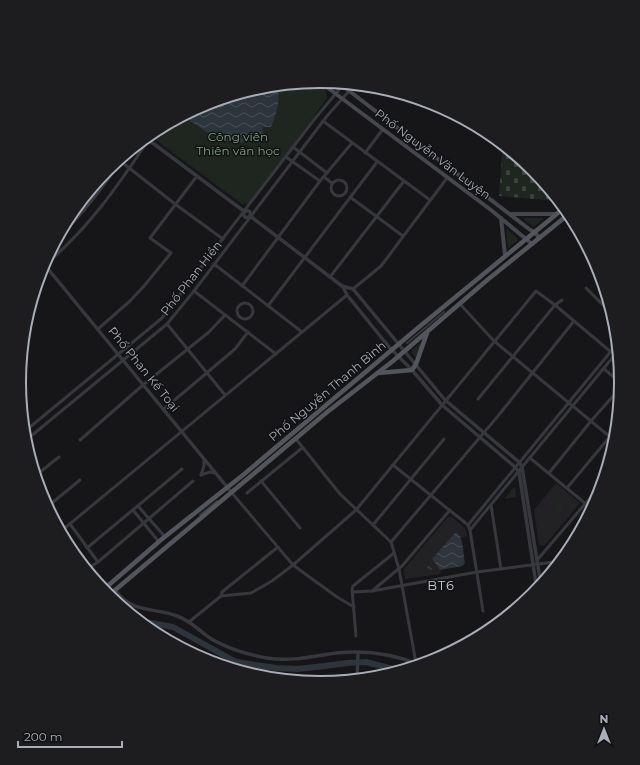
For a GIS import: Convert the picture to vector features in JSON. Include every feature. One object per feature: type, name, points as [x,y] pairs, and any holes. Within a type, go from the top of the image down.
[{"type":"main road","name":"Phố Nguyễn Văn Luyện","points":[[328,88],[501,218],[532,244]]},
{"type":"main road","name":"Phố Nguyễn Văn Luyện","points":[[349,91],[540,238]]},
{"type":"main road","name":"Phố Nguyễn Thanh Bình","points":[[108,586],[559,212]]},
{"type":"main road","points":[[509,214],[556,214]]},
{"type":"main road","points":[[501,218],[506,255]]},
{"type":"main road","name":"Phố Nguyễn Thanh Bình","points":[[115,590],[326,413],[398,356],[564,218]]},
{"type":"main road","points":[[377,373],[412,370],[416,364],[427,332]]},
{"type":"street","name":"Phố Phan Hiền","points":[[30,427],[162,318],[338,89]]},
{"type":"street","name":"Phố Phan Hiền","points":[[31,436],[167,324],[194,291],[323,121],[349,91]]},
{"type":"street","points":[[323,121],[430,200]]},
{"type":"street","points":[[366,153],[383,129]]},
{"type":"street","points":[[152,141],[244,212],[245,217],[250,216],[330,277],[344,287],[353,290],[445,400],[519,462],[522,467],[540,577]]},
{"type":"street","points":[[242,286],[320,181],[352,143]]},
{"type":"street","points":[[293,147],[327,173]]},
{"type":"street","points":[[54,256],[77,235],[104,204],[130,168],[142,149]]},
{"type":"street","points":[[286,157],[320,181]]},
{"type":"street","points":[[268,306],[377,162]]},
{"type":"street","points":[[124,163],[223,240]]},
{"type":"street","points":[[98,329],[130,301],[171,253],[150,238],[197,176]]},
{"type":"street","points":[[324,177],[332,183]]},
{"type":"street","points":[[65,528],[381,266],[447,178]]},
{"type":"street","points":[[336,180],[342,180],[346,183],[348,188],[346,194],[342,197],[336,197],[332,194],[330,188],[332,183],[336,180]]},
{"type":"street","points":[[330,277],[404,181]]},
{"type":"street","points":[[77,218],[100,188]]},
{"type":"street","points":[[350,198],[403,236]]},
{"type":"street","points":[[214,264],[302,332]]},
{"type":"street","name":"Phố Phan Kế Toại","points":[[48,270],[232,492]]},
{"type":"street","points":[[344,287],[347,295],[391,351],[412,370],[442,405],[519,472],[536,581]]},
{"type":"street","points":[[586,288],[604,306]]},
{"type":"street","points":[[194,291],[276,354]]},
{"type":"street","points":[[221,596],[253,592],[276,578],[356,510],[536,291],[611,352],[468,525]]},
{"type":"street","points":[[250,304],[256,297]]},
{"type":"street","points":[[478,399],[555,305],[562,300]]},
{"type":"street","points":[[242,303],[250,304],[253,310],[252,315],[243,319],[237,311],[238,306],[242,303]]},
{"type":"street","points":[[460,304],[494,341],[512,357],[609,435]]},
{"type":"street","points":[[407,343],[444,312]]},
{"type":"street","points":[[80,440],[187,348],[209,332],[225,315]]},
{"type":"street","points":[[236,323],[240,317]]},
{"type":"street","points":[[391,542],[480,437],[574,321]]},
{"type":"street","points":[[167,324],[225,395]]},
{"type":"street","points":[[164,410],[235,349],[248,332]]},
{"type":"street","points":[[470,530],[612,358]]},
{"type":"street","points":[[604,369],[614,377]]},
{"type":"street","points":[[549,473],[613,395]]},
{"type":"street","points":[[567,488],[608,438]]},
{"type":"street","points":[[296,439],[340,494],[391,542],[399,569],[417,660]]},
{"type":"street","points":[[373,525],[444,440]]},
{"type":"street","points":[[247,493],[302,448]]},
{"type":"street","points":[[40,472],[59,457]]},
{"type":"street","points":[[204,458],[204,466],[201,475],[210,472],[216,473]]},
{"type":"street","points":[[530,458],[587,505]]},
{"type":"street","points":[[393,465],[468,525],[483,611]]},
{"type":"street","points":[[87,548],[182,469]]},
{"type":"street","points":[[52,503],[80,480]]},
{"type":"street","points":[[91,566],[193,481]]},
{"type":"street","points":[[261,481],[300,528]]},
{"type":"street","points":[[232,492],[293,565],[337,597],[354,607]]},
{"type":"street","points":[[353,592],[372,591],[477,572],[534,564],[592,495]]},
{"type":"street","points":[[200,515],[217,501]]},
{"type":"street","points":[[491,505],[501,569]]},
{"type":"street","points":[[138,506],[166,537]]},
{"type":"street","points":[[132,510],[159,542]]},
{"type":"street","points":[[372,591],[399,569],[450,510]]},
{"type":"street","points":[[70,524],[98,562]]},
{"type":"street","points":[[188,622],[221,596],[222,592],[278,547]]},
{"type":"street","points":[[356,636],[353,586],[394,553]]},
{"type":"street","points":[[538,561],[553,561]]},
{"type":"street","points":[[115,590],[126,603],[144,609],[175,615],[188,622],[215,641],[231,648],[268,658],[284,659],[337,653],[395,656],[412,662]]},
{"type":"street","points":[[358,655],[358,674]]},
{"type":"shaded area","points":[[556,483],[580,503],[544,546],[539,545],[534,510]]},
{"type":"shaded area","points":[[448,517],[452,517],[465,528],[467,536],[461,538],[456,532],[434,563],[440,568],[441,574],[405,579],[404,569]]},
{"type":"green space","name":"Công viên Thiên văn học","points":[[324,88],[327,98],[250,204],[242,204],[155,139],[190,119],[225,104],[263,94],[301,89]]},
{"type":"green space","points":[[502,152],[528,175],[550,200],[499,196]]},
{"type":"green space","points":[[524,218],[544,218],[533,226],[524,220]]},
{"type":"green space","points":[[507,229],[517,238],[517,241],[508,248],[506,230]]},
{"type":"green space","points":[[422,342],[416,357],[415,357],[412,350]]},
{"type":"green space","points":[[515,486],[516,497],[504,499]]},
{"type":"green space","points":[[560,503],[565,507],[557,517],[552,513]]},
{"type":"water","points":[[279,92],[278,107],[271,127],[263,127],[262,130],[264,134],[250,140],[239,143],[229,143],[211,135],[188,120],[225,104]]},
{"type":"water","points":[[456,532],[459,534],[462,541],[465,563],[462,566],[440,570],[432,559]]},
{"type":"waterway","points":[[151,623],[173,627],[236,662],[276,668],[297,669],[366,662],[389,668]]},
{"type":"district","name":"BT6","points":[[441,585]]}]
